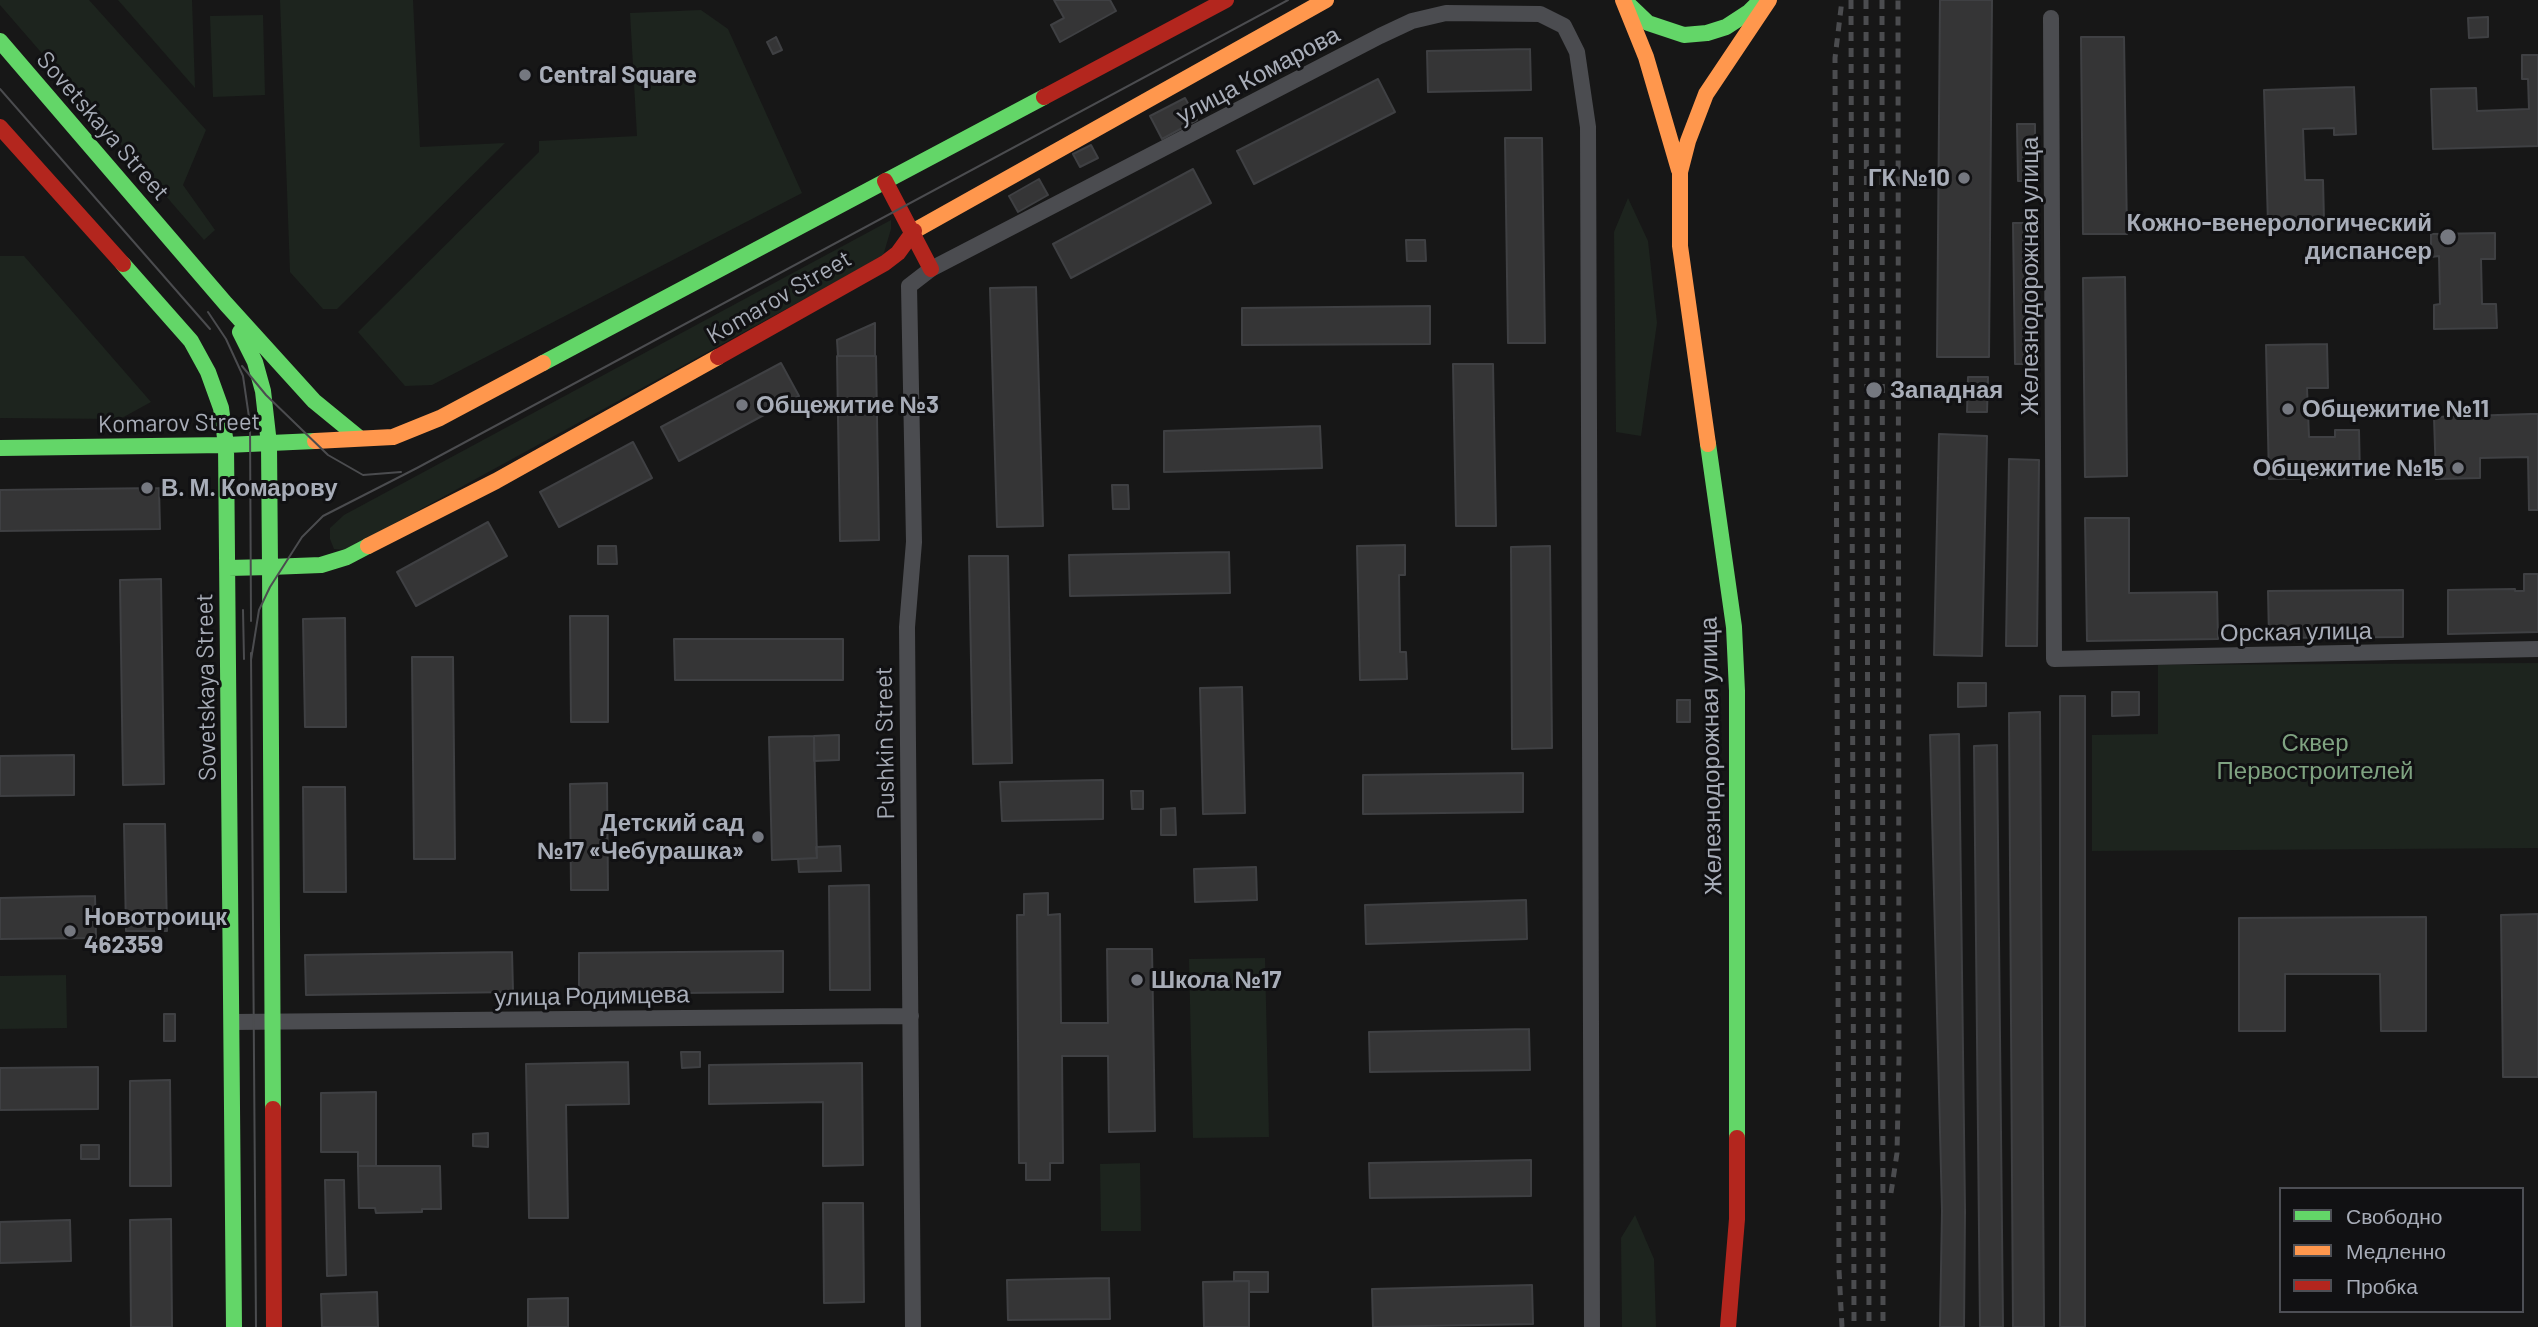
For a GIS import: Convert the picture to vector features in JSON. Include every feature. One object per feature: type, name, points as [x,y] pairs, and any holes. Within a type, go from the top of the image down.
[{"type":"main road","name":"Komarov Street","points":[[0,448],[269,444],[393,437],[440,418],[1226,0]]},
{"type":"main road","name":"Komarov Street","points":[[228,568],[321,565],[347,557],[496,481],[885,263],[898,253],[912,232],[1326,0]]},
{"type":"main road","points":[[1623,0],[1648,23],[1684,34],[1707,33],[1726,27],[1749,12],[1761,0]]},
{"type":"main road","points":[[1623,0],[1646,57],[1680,172]]},
{"type":"main road","name":"Железнодорожная улица","points":[[1728,1327],[1737,1219],[1737,691],[1734,626],[1680,246],[1680,172],[1688,141],[1706,94],[1769,0]]},
{"type":"main road","name":"Sovetskaya Street","points":[[0,41],[226,304],[314,401],[358,437]]},
{"type":"main road","name":"Sovetskaya Street","points":[[0,127],[191,341],[208,372],[221,408],[226,445],[228,568],[234,1327]]},
{"type":"main road","points":[[886,181],[931,269]]},
{"type":"main road","name":"Sovetskaya Street","points":[[226,304],[256,362],[263,391],[269,444],[274,1327]]},
{"type":"street","name":"улица Комарова","points":[[931,269],[1412,21],[1446,13],[1540,14],[1564,26],[1577,52],[1588,127],[1592,1327]]},
{"type":"street","name":"Железнодорожная улица","points":[[2051,18],[2054,659]]},
{"type":"street","name":"Pushkin Street","points":[[913,1327],[907,627],[914,541],[909,286],[931,269]]},
{"type":"street","name":"Орская улица","points":[[2054,659],[2538,649]]},
{"type":"street","name":"улица Родимцева","points":[[232,1022],[911,1016]]},
{"type":"green space","points":[[0,0],[89,0],[206,130],[183,185],[215,230],[204,240],[0,5]]},
{"type":"green space","points":[[118,0],[192,0],[195,88]]},
{"type":"green space","points":[[280,0],[413,0],[420,147],[505,143],[337,309],[323,309],[290,272]]},
{"type":"green space","points":[[701,10],[728,29],[802,193],[432,385],[405,386],[358,332],[539,152],[539,141],[637,136],[630,13]]},
{"type":"green space","points":[[263,15],[265,95],[213,97],[210,16]]},
{"type":"green space","points":[[1628,198],[1648,241],[1657,323],[1641,436],[1616,432],[1614,232]]},
{"type":"green space","points":[[891,220],[883,256],[346,550],[334,549],[330,528],[344,515]]},
{"type":"green space","points":[[0,256],[24,256],[151,402],[120,419],[0,418]]},
{"type":"green space","name":"Сквер Первостроителей","points":[[2538,663],[2538,848],[2092,851],[2092,735],[2158,734],[2158,665]]},
{"type":"green space","points":[[1265,958],[1269,1137],[1193,1138],[1189,959]]},
{"type":"green space","points":[[66,975],[67,1028],[0,1029],[0,976]]},
{"type":"green space","points":[[1140,1163],[1141,1231],[1101,1231],[1100,1164]]},
{"type":"green space","points":[[1635,1215],[1654,1259],[1656,1327],[1622,1327],[1621,1238]]},
{"type":"building","points":[[1054,0],[1110,0],[1116,11],[1060,42],[1051,25],[1064,18]]},
{"type":"building","name":"ГК №10","points":[[1940,0],[1992,0],[1989,357],[1937,357]]},
{"type":"building","points":[[2488,17],[2488,37],[2469,38],[2468,18]]},
{"type":"building","points":[[776,37],[782,50],[773,54],[767,42]]},
{"type":"building","points":[[2081,37],[2124,37],[2127,234],[2083,234]]},
{"type":"building","points":[[1530,49],[1531,90],[1428,92],[1427,51]]},
{"type":"building","points":[[2522,55],[2538,55],[2538,146],[2433,149],[2431,89],[2476,88],[2477,111],[2529,109],[2528,79],[2522,79]]},
{"type":"building","points":[[1378,79],[1395,112],[1254,184],[1237,151]]},
{"type":"building","points":[[2354,87],[2356,134],[2334,135],[2334,128],[2303,129],[2305,180],[2323,180],[2324,221],[2268,223],[2264,90]]},
{"type":"building","points":[[1185,98],[1197,120],[1162,139],[1150,116]]},
{"type":"building","points":[[2017,124],[2035,124],[2035,181],[2018,181]]},
{"type":"building","points":[[1505,138],[1542,138],[1545,343],[1508,343]]},
{"type":"building","points":[[1091,145],[1098,158],[1080,167],[1073,154]]},
{"type":"building","points":[[1193,169],[1211,203],[1071,278],[1053,244]]},
{"type":"building","points":[[1039,179],[1048,195],[1018,212],[1009,196]]},
{"type":"building","points":[[2013,223],[2034,223],[2035,364],[2015,364]]},
{"type":"building","points":[[2495,233],[2495,259],[2481,259],[2482,304],[2496,304],[2497,328],[2434,329],[2434,305],[2440,304],[2439,256],[2431,257],[2431,234]]},
{"type":"building","points":[[1406,240],[1425,240],[1426,261],[1407,261]]},
{"type":"building","points":[[2125,277],[2127,476],[2085,477],[2083,278]]},
{"type":"building","points":[[1036,287],[1043,526],[997,527],[990,288]]},
{"type":"building","points":[[1430,306],[1430,344],[1242,345],[1242,308]]},
{"type":"building","points":[[875,323],[875,356],[838,356],[837,340]]},
{"type":"building","name":"Общежитие №11","points":[[2327,344],[2328,388],[2307,388],[2309,437],[2335,437],[2335,430],[2359,430],[2360,477],[2269,479],[2266,345]]},
{"type":"building","points":[[837,356],[876,356],[879,540],[840,541]]},
{"type":"building","name":"Общежитие №3","points":[[781,363],[799,396],[679,461],[661,427]]},
{"type":"building","points":[[1453,364],[1493,364],[1496,526],[1456,526]]},
{"type":"building","points":[[1968,377],[1988,377],[1987,412],[1967,412]]},
{"type":"building","name":"Общежитие №15","points":[[2538,414],[2538,510],[2529,510],[2528,457],[2480,458],[2480,478],[2436,479],[2434,417]]},
{"type":"building","points":[[1320,426],[1322,468],[1164,472],[1164,431]]},
{"type":"building","points":[[1939,434],[1987,436],[1982,656],[1934,655]]},
{"type":"building","points":[[633,442],[652,478],[559,527],[540,492]]},
{"type":"building","points":[[2009,459],[2039,460],[2037,646],[2006,646]]},
{"type":"building","points":[[1112,485],[1128,485],[1129,509],[1113,509]]},
{"type":"building","points":[[159,488],[160,529],[0,531],[0,490]]},
{"type":"building","points":[[2085,518],[2129,518],[2129,593],[2217,592],[2218,639],[2087,641]]},
{"type":"building","points":[[488,522],[507,556],[416,606],[397,572]]},
{"type":"building","points":[[1405,545],[1405,575],[1399,575],[1400,652],[1406,652],[1407,679],[1360,680],[1357,546]]},
{"type":"building","points":[[598,546],[616,546],[617,564],[598,564]]},
{"type":"building","points":[[1550,546],[1552,748],[1512,749],[1511,547]]},
{"type":"building","points":[[1229,552],[1230,593],[1070,596],[1069,555]]},
{"type":"building","points":[[969,556],[1008,556],[1012,763],[973,764]]},
{"type":"building","points":[[2524,574],[2538,574],[2538,632],[2448,634],[2448,590],[2524,591]]},
{"type":"building","points":[[161,579],[164,784],[123,785],[120,580]]},
{"type":"building","points":[[2403,590],[2403,637],[2269,638],[2268,591]]},
{"type":"building","points":[[570,616],[608,616],[608,722],[571,722]]},
{"type":"building","points":[[345,618],[346,727],[305,727],[303,619]]},
{"type":"building","points":[[674,639],[843,639],[843,680],[675,680]]},
{"type":"building","points":[[412,657],[453,657],[455,859],[414,859]]},
{"type":"building","points":[[1958,683],[1986,683],[1986,706],[1958,707]]},
{"type":"building","points":[[1242,687],[1245,813],[1203,814],[1200,688]]},
{"type":"building","points":[[2112,692],[2139,692],[2139,715],[2112,716]]},
{"type":"building","points":[[2060,696],[2085,696],[2085,1327],[2060,1327]]},
{"type":"building","points":[[1677,700],[1690,700],[1690,722],[1677,722]]},
{"type":"building","points":[[2040,712],[2044,1327],[2013,1327],[2009,713]]},
{"type":"building","points":[[1959,734],[1964,1327],[1940,1327],[1942,1211],[1930,735]]},
{"type":"building","points":[[839,735],[839,760],[814,761],[814,736]]},
{"type":"building","points":[[814,736],[817,858],[772,860],[769,737]]},
{"type":"building","points":[[1997,745],[2003,1327],[1980,1327],[1974,746]]},
{"type":"building","points":[[74,755],[74,795],[0,796],[0,756]]},
{"type":"building","points":[[1523,773],[1523,812],[1363,814],[1363,775]]},
{"type":"building","points":[[1103,780],[1103,819],[1002,821],[1000,782]]},
{"type":"building","points":[[607,783],[608,890],[571,890],[570,784]]},
{"type":"building","points":[[303,787],[345,787],[346,892],[304,892]]},
{"type":"building","points":[[1131,791],[1143,791],[1143,809],[1132,809]]},
{"type":"building","points":[[1175,808],[1176,835],[1161,835],[1161,809]]},
{"type":"building","points":[[124,824],[165,824],[167,931],[126,931]]},
{"type":"building","points":[[840,846],[841,871],[799,872],[798,859],[817,858],[816,847]]},
{"type":"building","points":[[1256,867],[1257,900],[1195,902],[1194,869]]},
{"type":"building","points":[[869,885],[870,990],[830,990],[829,886]]},
{"type":"building","points":[[1048,893],[1048,915],[1060,914],[1061,1023],[1108,1023],[1107,949],[1152,949],[1155,1131],[1109,1132],[1108,1056],[1062,1056],[1063,1163],[1050,1163],[1050,1180],[1026,1180],[1026,1163],[1019,1163],[1017,915],[1024,915],[1024,894]]},
{"type":"building","points":[[95,896],[96,938],[0,939],[0,898]]},
{"type":"building","points":[[1526,900],[1527,939],[1366,944],[1365,905]]},
{"type":"building","points":[[2538,914],[2538,1077],[2503,1077],[2501,915]]},
{"type":"building","points":[[2426,917],[2426,1031],[2381,1031],[2380,974],[2285,974],[2285,1031],[2239,1031],[2239,918]]},
{"type":"building","points":[[783,951],[783,992],[579,994],[579,953]]},
{"type":"building","points":[[512,952],[513,992],[306,995],[305,955]]},
{"type":"building","points":[[164,1014],[175,1014],[175,1041],[164,1041]]},
{"type":"building","points":[[1529,1029],[1530,1070],[1370,1072],[1369,1032]]},
{"type":"building","points":[[681,1052],[700,1052],[700,1067],[682,1068]]},
{"type":"building","points":[[628,1062],[629,1104],[566,1105],[568,1218],[529,1218],[526,1064]]},
{"type":"building","points":[[862,1063],[863,1165],[823,1166],[823,1102],[709,1104],[709,1065]]},
{"type":"building","points":[[98,1067],[98,1109],[0,1110],[0,1068]]},
{"type":"building","points":[[170,1080],[171,1186],[130,1186],[130,1081]]},
{"type":"building","points":[[376,1092],[376,1166],[358,1166],[358,1152],[321,1152],[321,1093]]},
{"type":"building","points":[[488,1133],[488,1147],[473,1146],[473,1134]]},
{"type":"building","points":[[81,1145],[99,1145],[99,1159],[81,1159]]},
{"type":"building","points":[[1531,1160],[1531,1196],[1370,1198],[1369,1163]]},
{"type":"building","points":[[358,1166],[440,1166],[441,1209],[376,1213],[375,1208],[359,1208]]},
{"type":"building","points":[[325,1180],[344,1180],[346,1275],[327,1276]]},
{"type":"building","points":[[823,1203],[863,1203],[864,1302],[824,1303]]},
{"type":"building","points":[[171,1219],[172,1327],[131,1327],[130,1220]]},
{"type":"building","points":[[70,1220],[71,1261],[0,1263],[0,1222]]},
{"type":"building","points":[[1234,1272],[1268,1272],[1268,1292],[1249,1292],[1249,1281],[1234,1281]]},
{"type":"building","points":[[1109,1278],[1110,1319],[1008,1320],[1007,1280]]},
{"type":"building","points":[[1249,1281],[1249,1327],[1204,1327],[1203,1282]]},
{"type":"building","points":[[1532,1285],[1533,1324],[1373,1327],[1372,1289]]},
{"type":"building","points":[[377,1292],[378,1327],[322,1327],[321,1294]]},
{"type":"building","points":[[568,1298],[568,1327],[528,1327],[528,1299]]},
{"type":"tram line","points":[[251,660],[259,610],[270,587],[302,537],[323,516],[1288,0]]},
{"type":"tram line","points":[[0,89],[210,329]]},
{"type":"tram line","points":[[208,312],[226,339],[243,376],[250,424],[251,621]]},
{"type":"tram line","points":[[242,366],[266,395],[328,455],[363,475],[401,472]]},
{"type":"tram line","points":[[243,610],[244,659]]},
{"type":"tram line","points":[[251,653],[256,1327]]},
{"type":"railway","points":[[1842,0],[1835,58],[1839,1270],[1842,1327]]},
{"type":"railway","points":[[1851,0],[1854,1327]]},
{"type":"railway","points":[[1866,0],[1869,1327]]},
{"type":"railway","points":[[1882,0],[1883,1327]]},
{"type":"railway","points":[[1891,1193],[1897,1153],[1899,1058],[1898,0]]},
{"type":"traffic: fast","points":[[1627,3],[1648,23],[1684,35],[1707,33],[1726,27],[1759,2]]},
{"type":"traffic: fast","points":[[0,41],[226,304],[314,401],[358,437]]},
{"type":"traffic: fast","points":[[543,363],[1044,97]]},
{"type":"traffic: fast","points":[[0,448],[226,445],[221,408],[208,372],[191,341],[123,264]]},
{"type":"traffic: fast","points":[[228,568],[270,567],[269,444],[263,391],[255,362],[240,332]]},
{"type":"traffic: fast","points":[[234,1327],[226,445],[315,441]]},
{"type":"traffic: fast","points":[[1708,444],[1734,627],[1737,691],[1737,1138]]},
{"type":"traffic: fast","points":[[273,1109],[270,567],[321,565],[347,557],[368,546]]},
{"type":"traffic: slow","points":[[914,231],[1326,0]]},
{"type":"traffic: slow","points":[[1623,0],[1646,57],[1679,170]]},
{"type":"traffic: slow","points":[[1708,444],[1680,246],[1680,172],[1688,141],[1706,94],[1769,0]]},
{"type":"traffic: slow","points":[[368,546],[496,481],[718,357]]},
{"type":"traffic: slow","points":[[315,441],[393,437],[440,418],[543,363]]},
{"type":"traffic: jam","points":[[1044,97],[1226,0]]},
{"type":"traffic: jam","points":[[0,127],[123,264]]},
{"type":"traffic: jam","points":[[885,181],[931,269]]},
{"type":"traffic: jam","points":[[718,357],[885,263],[898,253],[914,231]]},
{"type":"traffic: jam","points":[[273,1109],[274,1327]]},
{"type":"traffic: jam","points":[[1728,1327],[1737,1219],[1737,1138]]},
{"type":"place","name":"Central Square","points":[[525,75]]},
{"type":"place","name":"ГК №10","points":[[1964,178]]},
{"type":"place","name":"Кожно-венерологический диспансер","points":[[2448,237]]},
{"type":"place","name":"Западная","points":[[1874,390]]},
{"type":"place","name":"Общежитие №3","points":[[742,405]]},
{"type":"place","name":"Общежитие №11","points":[[2288,409]]},
{"type":"place","name":"Общежитие №15","points":[[2458,468]]},
{"type":"place","name":"В. М. Комарову","points":[[147,488]]},
{"type":"place","name":"Детский сад №17 «Чебурашка»","points":[[758,837]]},
{"type":"place","name":"Новотроицк 462359","points":[[70,931]]},
{"type":"place","name":"Школа №17","points":[[1137,980]]}]
